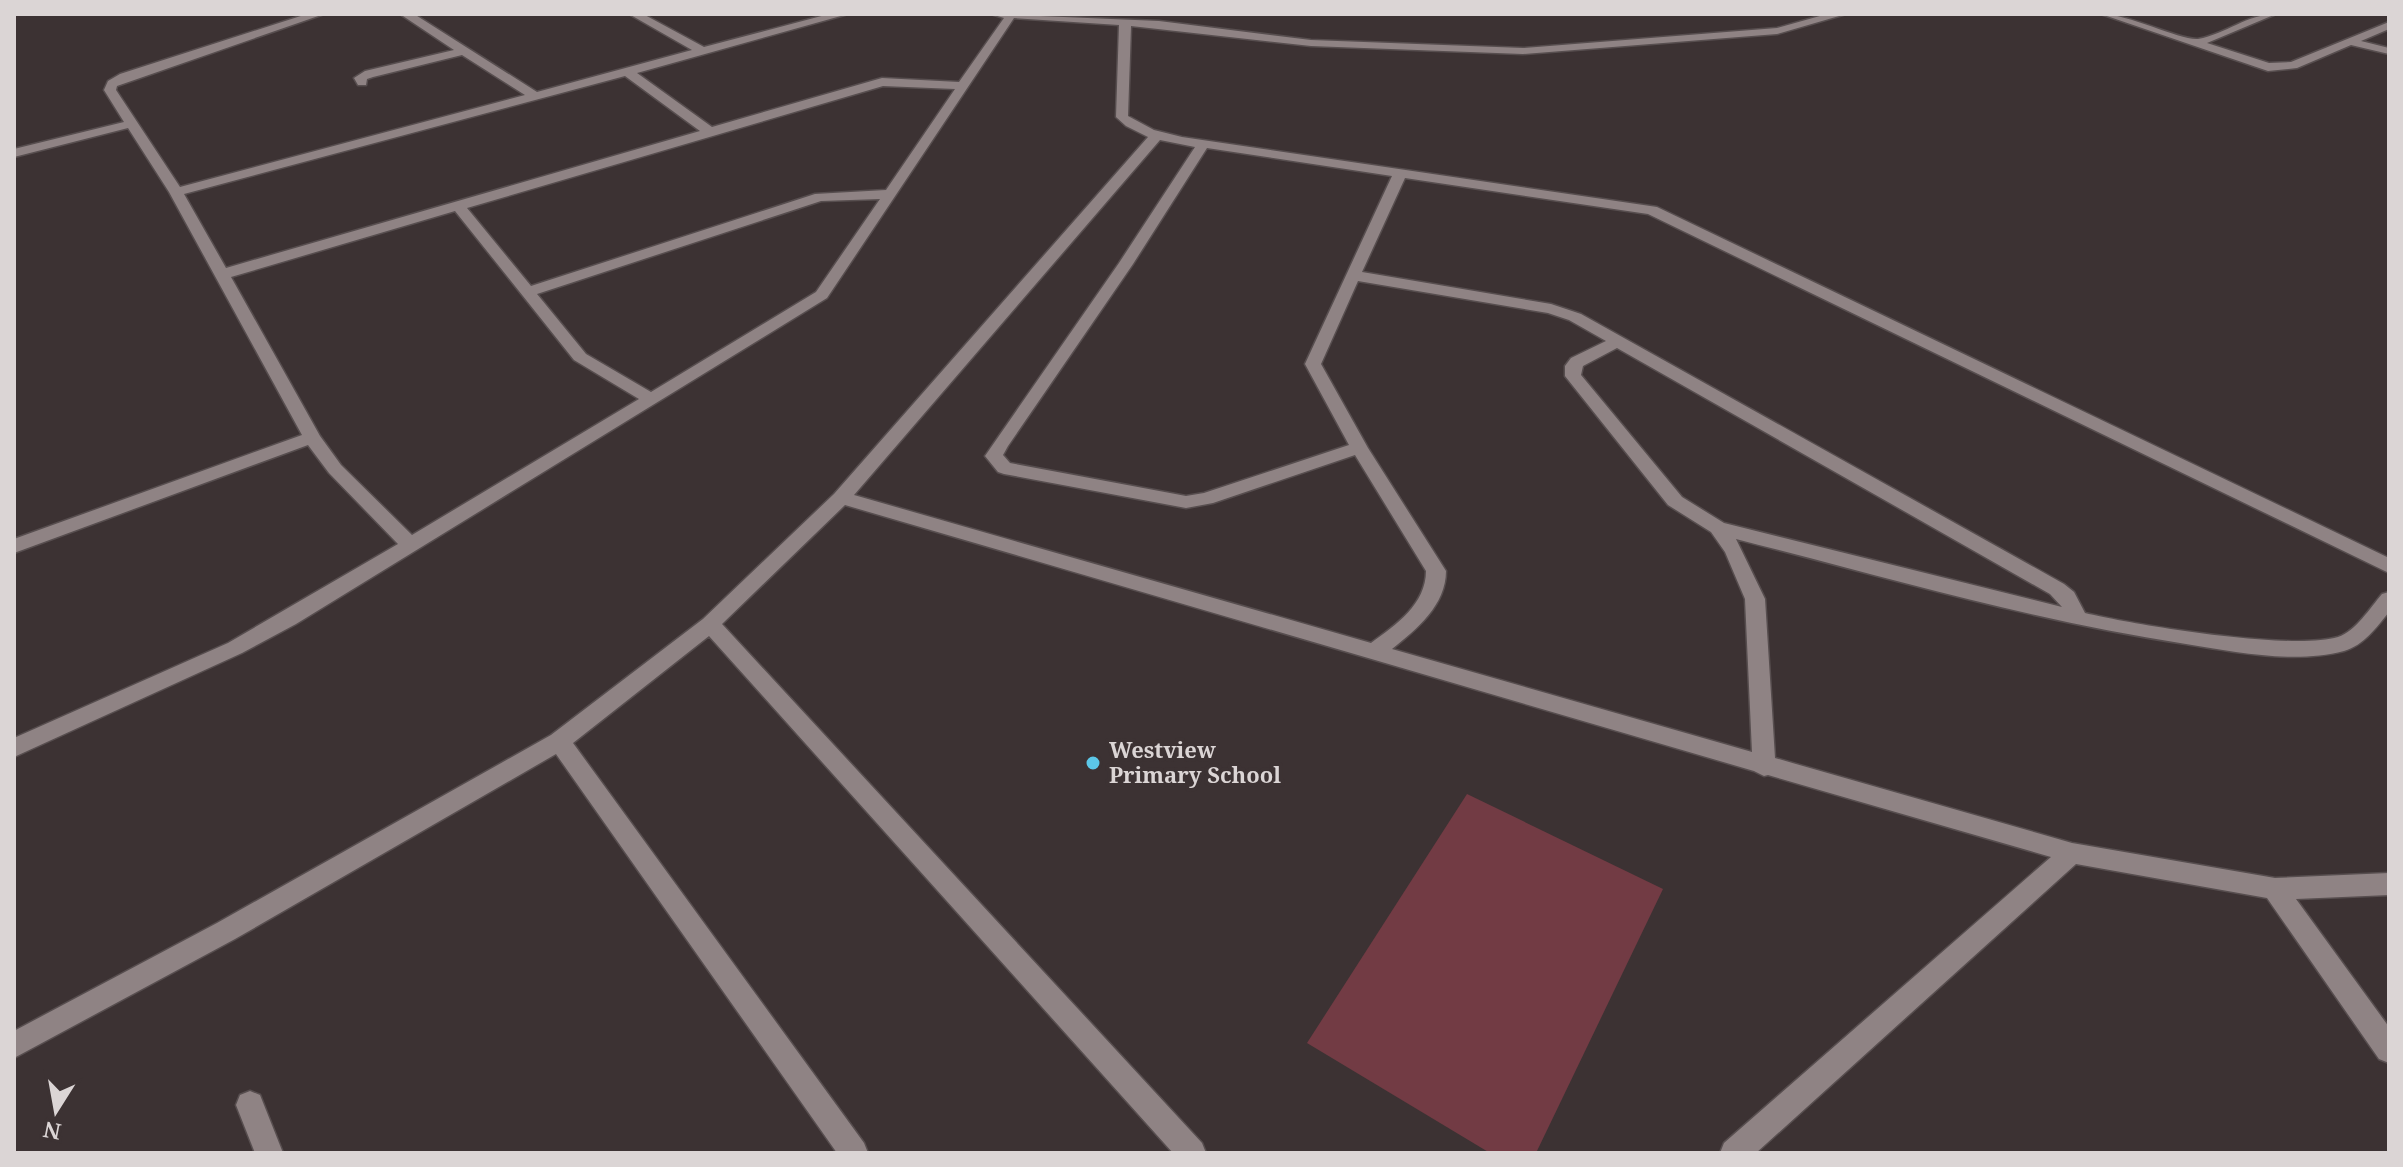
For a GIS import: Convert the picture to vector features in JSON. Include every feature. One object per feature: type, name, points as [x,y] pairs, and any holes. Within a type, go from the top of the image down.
[{"type":"street","points":[[318,14],[112,84],[110,90],[176,192],[312,437],[335,469],[411,545]]},
{"type":"street","points":[[406,14],[533,95]]},
{"type":"street","points":[[635,14],[702,51]]},
{"type":"street","points":[[176,192],[842,14]]},
{"type":"street","points":[[995,14],[1125,22],[1301,42],[1532,51],[1777,31],[1840,14]]},
{"type":"street","points":[[2107,14],[2258,65],[2277,67],[2293,65],[2389,25]]},
{"type":"street","points":[[2195,44],[2270,14]]},
{"type":"street","points":[[14,748],[235,648],[411,545],[822,295],[893,194],[960,86],[1011,15]]},
{"type":"street","points":[[1125,22],[1122,117],[1157,135],[1399,175],[1652,210],[2389,566]]},
{"type":"street","points":[[2352,42],[2389,51]]},
{"type":"street","points":[[362,82],[360,78],[369,74],[464,51]]},
{"type":"street","points":[[628,72],[710,132]]},
{"type":"street","points":[[220,275],[882,82],[960,86]]},
{"type":"street","points":[[14,153],[134,123]]},
{"type":"street","points":[[14,1045],[240,923],[559,741],[710,624],[841,498],[1157,135]]},
{"type":"street","points":[[1203,144],[1134,252],[994,456],[1004,468],[1186,502],[1359,448]]},
{"type":"street","points":[[1375,651],[1400,633],[1438,582],[1436,571],[1359,448],[1313,364],[1399,175]]},
{"type":"street","points":[[526,293],[820,197],[893,194]]},
{"type":"street","points":[[458,206],[587,364],[651,399]]},
{"type":"street","points":[[1351,275],[1551,309],[1618,341],[2057,589],[2067,597],[2077,617]]},
{"type":"street","points":[[1618,341],[1577,362],[1573,366],[1573,376],[1675,501],[1718,528],[2128,630],[2227,643],[2323,648],[2358,635],[2389,599]]},
{"type":"street","points":[[14,546],[312,437]]},
{"type":"street","points":[[841,498],[1375,651],[1764,767],[2072,853],[2275,889],[2389,884]]},
{"type":"street","points":[[1718,528],[1734,550],[1755,599],[1764,767]]},
{"type":"street","points":[[710,624],[1192,1153]]},
{"type":"street","points":[[559,741],[854,1153]]},
{"type":"street","points":[[1734,1153],[2072,853]]},
{"type":"street","points":[[2275,889],[2389,1050]]},
{"type":"street","points":[[250,1105],[269,1153]]},
{"type":"shaded area","points":[[1467,794],[1663,889],[1536,1153],[1490,1153],[1307,1043]]},
{"type":"place","name":"Westview Primary School","points":[[1093,763]]}]
